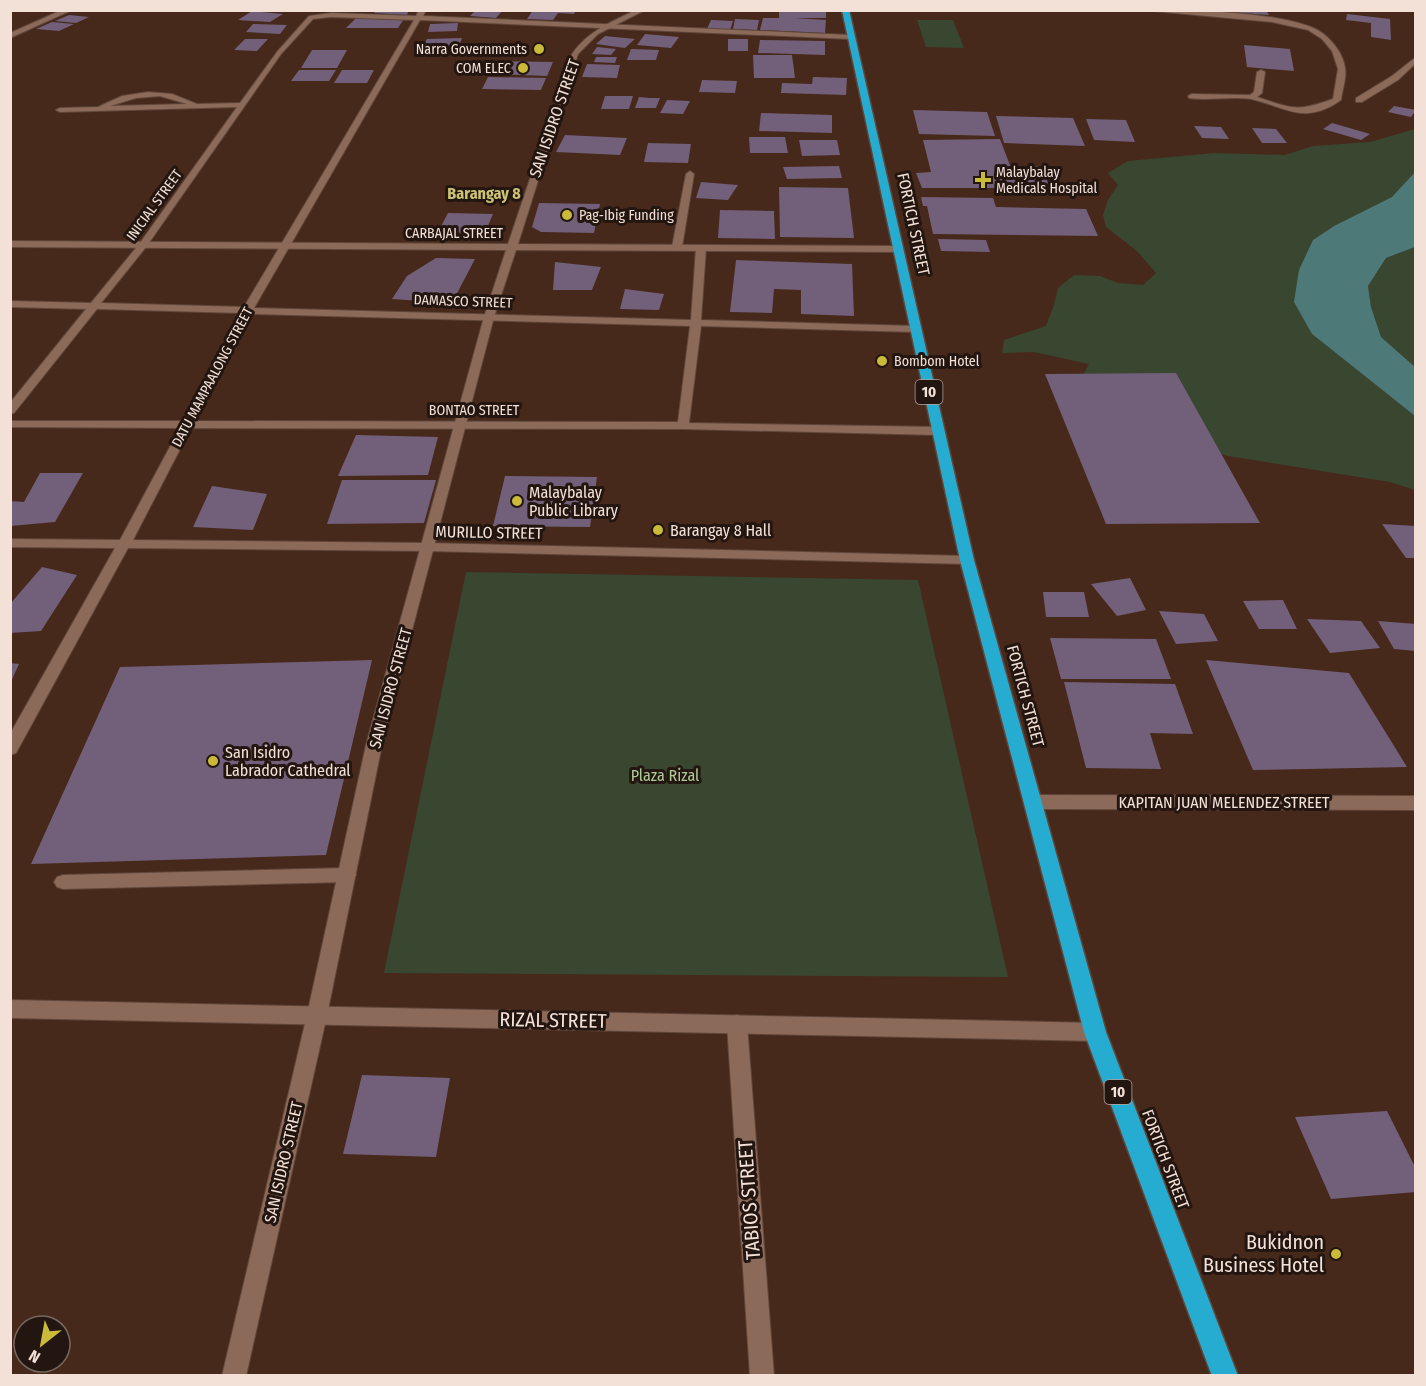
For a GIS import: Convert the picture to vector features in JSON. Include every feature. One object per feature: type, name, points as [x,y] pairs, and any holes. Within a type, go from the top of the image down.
[{"type":"highway","name":"FORTICH STREET","points":[[845,10],[967,560],[1095,1032],[1226,1376]]},
{"type":"street","points":[[10,36],[69,10]]},
{"type":"street","name":"SAN ISIDRO STREET","points":[[234,1376],[317,1015],[375,745],[489,316],[575,54],[584,40],[642,10]]},
{"type":"street","points":[[1145,10],[1291,20],[1324,38],[1335,51],[1342,69],[1337,100],[1307,111],[1289,110],[1251,97],[1192,96]]},
{"type":"street","points":[[420,14],[608,27],[850,37]]},
{"type":"street","name":"INICIAL STREET","points":[[10,411],[142,245],[307,19],[316,16],[420,14]]},
{"type":"street","name":"DATU MAMPAALONG STREET","points":[[10,749],[124,544],[248,310],[420,14]]},
{"type":"street","points":[[1359,100],[1395,78],[1416,59]]},
{"type":"street","points":[[1251,97],[1258,93],[1261,72]]},
{"type":"street","points":[[96,111],[126,97],[151,94],[177,97],[196,107]]},
{"type":"street","points":[[60,110],[96,111],[242,105]]},
{"type":"street","points":[[676,248],[690,174]]},
{"type":"street","name":"CARBAJAL STREET","points":[[10,244],[898,249]]},
{"type":"street","points":[[682,426],[696,323],[701,248]]},
{"type":"street","name":"DAMASCO STREET","points":[[10,304],[915,330]]},
{"type":"street","name":"BONTAO STREET","points":[[10,424],[682,426],[938,431]]},
{"type":"street","name":"MURILLO STREET","points":[[10,543],[427,547],[967,560]]},
{"type":"street","name":"KAPITAN JUAN MELENDEZ STREET","points":[[1033,802],[1416,803]]},
{"type":"street","points":[[63,882],[346,875]]},
{"type":"street","name":"RIZAL STREET","points":[[10,1009],[1095,1032]]},
{"type":"street","name":"TABIOS STREET","points":[[737,1024],[762,1376]]},
{"type":"green space","points":[[917,20],[953,20],[964,48],[926,47]]},
{"type":"green space","points":[[1415,129],[1415,172],[1392,197],[1334,226],[1313,240],[1312,334],[1415,416],[1415,490],[1390,482],[1228,456],[1190,446],[1081,379],[1089,364],[1034,352],[1002,353],[1004,340],[1046,326],[1058,288],[1074,275],[1100,276],[1118,283],[1143,285],[1156,273],[1137,251],[1106,227],[1103,215],[1108,200],[1118,185],[1108,173],[1128,161],[1214,153],[1285,155],[1313,146],[1370,142]]},
{"type":"green space","points":[[1415,247],[1415,367],[1381,337],[1371,307],[1368,286],[1386,258]]},
{"type":"green space","name":"Plaza Rizal","points":[[466,572],[918,580],[1008,977],[384,973]]},
{"type":"water","points":[[1415,172],[1415,247],[1386,258],[1368,286],[1371,307],[1381,337],[1415,367],[1415,416],[1312,334],[1294,302],[1299,270],[1313,240],[1334,226],[1392,197]]},
{"type":"building","points":[[377,10],[409,10],[407,15],[374,13]]},
{"type":"building","points":[[476,10],[503,10],[496,18],[470,16]]},
{"type":"building","points":[[533,10],[576,10],[574,14],[558,13],[553,20],[527,19]]},
{"type":"building","points":[[779,10],[826,10],[826,18],[795,18],[826,20],[825,33],[760,30],[763,18],[779,18]]},
{"type":"building","points":[[1227,10],[1266,10],[1269,15],[1227,12]]},
{"type":"building","points":[[252,11],[283,14],[270,22],[238,20]]},
{"type":"building","points":[[1347,14],[1390,19],[1391,40],[1371,37],[1371,23],[1346,20]]},
{"type":"building","points":[[69,15],[89,17],[76,23],[55,21]]},
{"type":"building","points":[[356,18],[404,19],[398,28],[346,28]]},
{"type":"building","points":[[735,19],[759,20],[757,30],[733,29]]},
{"type":"building","points":[[711,20],[733,21],[730,30],[707,29]]},
{"type":"building","points":[[52,22],[74,24],[59,31],[36,29]]},
{"type":"building","points":[[458,23],[457,31],[428,32],[430,24]]},
{"type":"building","points":[[253,24],[287,25],[280,34],[246,32]]},
{"type":"building","points":[[645,34],[679,37],[671,48],[637,45]]},
{"type":"building","points":[[605,36],[635,39],[625,48],[596,44]]},
{"type":"building","points":[[462,38],[459,46],[423,46],[427,39]]},
{"type":"building","points":[[245,39],[268,39],[257,51],[234,50]]},
{"type":"building","points":[[728,39],[748,39],[748,51],[728,51]]},
{"type":"building","points":[[760,40],[825,41],[825,55],[758,53]]},
{"type":"building","points":[[1244,45],[1290,49],[1294,71],[1247,67]]},
{"type":"building","points":[[597,47],[616,49],[611,55],[592,54]]},
{"type":"building","points":[[631,49],[659,50],[656,60],[627,60]]},
{"type":"building","points":[[312,50],[347,50],[337,68],[301,68]]},
{"type":"building","points":[[753,55],[792,55],[795,78],[754,78]]},
{"type":"building","points":[[596,57],[617,57],[615,63],[594,62]]},
{"type":"building","name":"COM ELEC","points":[[500,61],[553,62],[547,76],[492,74]]},
{"type":"building","points":[[587,64],[620,65],[617,78],[582,77]]},
{"type":"building","points":[[299,70],[336,70],[329,81],[291,81]]},
{"type":"building","points":[[342,70],[374,70],[367,83],[334,83]]},
{"type":"building","points":[[488,77],[546,78],[541,90],[482,89]]},
{"type":"building","points":[[813,77],[847,78],[846,95],[781,93],[782,83],[812,84]]},
{"type":"building","points":[[702,80],[737,81],[735,93],[699,92]]},
{"type":"building","points":[[605,96],[633,96],[629,109],[601,109]]},
{"type":"building","points":[[639,97],[660,98],[656,108],[635,108]]},
{"type":"building","points":[[667,100],[690,101],[683,114],[660,113]]},
{"type":"building","points":[[1394,106],[1416,110],[1411,117],[1388,112]]},
{"type":"building","points":[[913,110],[987,112],[995,136],[919,134]]},
{"type":"building","points":[[761,113],[832,115],[832,133],[759,131]]},
{"type":"building","points":[[996,116],[1073,118],[1085,146],[1004,143]]},
{"type":"building","points":[[1086,119],[1126,120],[1135,142],[1094,140]]},
{"type":"building","points":[[1332,123],[1370,134],[1361,140],[1323,129]]},
{"type":"building","points":[[1194,126],[1221,127],[1229,139],[1202,138]]},
{"type":"building","points":[[1252,128],[1276,129],[1287,143],[1262,143]]},
{"type":"building","points":[[565,135],[627,138],[620,155],[556,152]]},
{"type":"building","points":[[749,137],[785,137],[788,153],[750,153]]},
{"type":"building","points":[[1000,139],[1011,168],[1041,166],[1050,188],[922,188],[916,173],[931,172],[923,140]]},
{"type":"building","points":[[799,140],[837,140],[840,155],[802,156]]},
{"type":"building","points":[[648,143],[691,144],[688,163],[644,162]]},
{"type":"building","points":[[839,166],[842,178],[787,179],[783,167]]},
{"type":"building","points":[[701,182],[738,185],[728,200],[696,198]]},
{"type":"building","points":[[779,187],[848,188],[854,238],[780,237]]},
{"type":"building","points":[[921,197],[993,198],[996,207],[1086,209],[1098,236],[933,234],[927,206],[923,206]]},
{"type":"building","name":"Pag-Ibig Funding","points":[[539,203],[600,204],[594,233],[541,232],[532,227]]},
{"type":"building","points":[[720,210],[774,211],[775,239],[718,238]]},
{"type":"building","points":[[448,213],[493,214],[485,233],[438,232]]},
{"type":"building","points":[[938,239],[986,240],[990,252],[941,251]]},
{"type":"building","points":[[436,258],[475,259],[452,303],[392,299],[407,276]]},
{"type":"building","points":[[736,260],[852,264],[854,316],[801,314],[801,290],[774,289],[772,313],[730,312]]},
{"type":"building","points":[[555,262],[601,267],[592,290],[553,290]]},
{"type":"building","points":[[625,289],[664,294],[659,310],[620,309]]},
{"type":"building","points":[[1176,373],[1260,523],[1106,524],[1045,374]]},
{"type":"building","points":[[356,435],[438,437],[428,475],[338,476]]},
{"type":"building","points":[[40,473],[83,473],[55,522],[10,526],[10,501],[24,502]]},
{"type":"building","points":[[505,476],[597,477],[590,527],[493,526]]},
{"type":"building","points":[[342,480],[436,480],[424,523],[327,524]]},
{"type":"building","points":[[212,486],[267,494],[253,530],[193,527]]},
{"type":"building","points":[[1382,524],[1416,526],[1416,558],[1406,558]]},
{"type":"building","points":[[42,567],[77,575],[41,631],[10,633],[10,604]]},
{"type":"building","points":[[1130,578],[1146,610],[1117,616],[1091,584]]},
{"type":"building","points":[[1043,592],[1084,592],[1089,617],[1046,617]]},
{"type":"building","points":[[1283,600],[1297,629],[1259,629],[1243,601]]},
{"type":"building","points":[[1159,611],[1204,614],[1218,641],[1176,644]]},
{"type":"building","points":[[1307,619],[1361,621],[1380,648],[1330,653]]},
{"type":"building","points":[[1378,621],[1416,624],[1416,651],[1394,649]]},
{"type":"building","points":[[1050,638],[1156,639],[1171,679],[1061,679]]},
{"type":"building","name":"San Isidro Labrador Cathedral","points":[[372,660],[326,855],[31,864],[120,667]]},
{"type":"building","points":[[1206,660],[1349,673],[1407,767],[1253,770]]},
{"type":"building","points":[[10,663],[19,664],[10,684]]},
{"type":"building","points":[[1064,682],[1175,684],[1193,734],[1150,733],[1161,769],[1086,768]]},
{"type":"building","points":[[362,1075],[450,1078],[436,1157],[343,1154]]},
{"type":"building","points":[[1387,1111],[1416,1169],[1416,1192],[1331,1199],[1295,1117]]},
{"type":"place","name":"Narra Governments","points":[[539,49]]},
{"type":"place","name":"COM ELEC","points":[[523,68]]},
{"type":"place","name":"Malaybalay Medicals Hospital","points":[[983,180]]},
{"type":"place","name":"Pag-Ibig Funding","points":[[567,215]]},
{"type":"place","name":"Bombom Hotel","points":[[882,361]]},
{"type":"place","name":"Malaybalay Public Library","points":[[517,501]]},
{"type":"place","name":"Barangay 8 Hall","points":[[658,530]]},
{"type":"place","name":"San Isidro Labrador Cathedral","points":[[213,761]]},
{"type":"place","name":"Bukidnon Business Hotel","points":[[1336,1254]]},
{"type":"district","name":"Barangay 8","points":[[484,193]]}]
